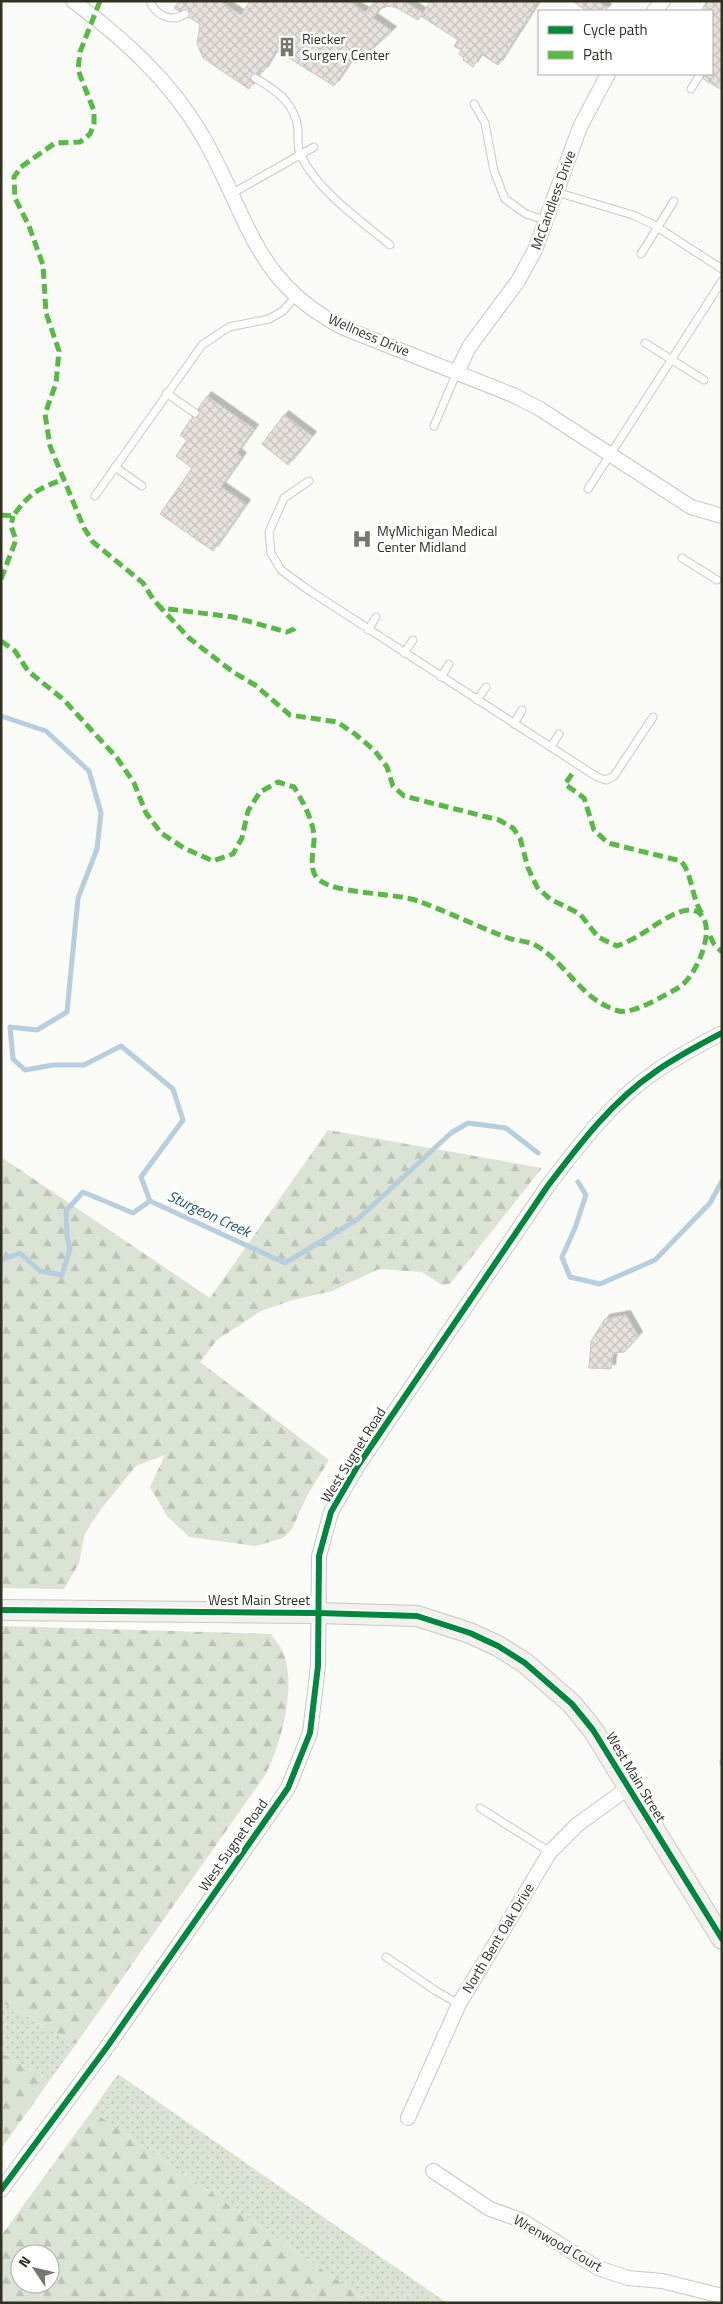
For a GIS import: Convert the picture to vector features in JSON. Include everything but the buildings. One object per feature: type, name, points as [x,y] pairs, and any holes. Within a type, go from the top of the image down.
[{"type":"street","name":"Wellness Drive","points":[[73,1],[118,36],[173,94],[204,138],[262,257],[280,281],[296,296],[328,320],[344,328],[457,372],[540,409],[691,507],[722,516]]},
{"type":"street","name":"McCandless Drive","points":[[457,372],[479,333],[518,281],[535,250],[548,221],[556,192],[580,127],[607,75]]},
{"type":"street","name":"West Sugnet Road","points":[[1,2190],[107,2047],[288,1788],[310,1734],[318,1666],[320,1556],[331,1512],[357,1467],[547,1187],[581,1142],[614,1106],[653,1073],[722,1033]]},
{"type":"street","name":"West Main Street","points":[[1,1610],[318,1613],[417,1616],[444,1623],[498,1646],[525,1663],[572,1704],[593,1730],[722,1939]]},
{"type":"street","name":"North Bent Oak Drive","points":[[408,2118],[459,2004],[550,1852],[577,1825],[628,1788]]},
{"type":"street","name":"Wrenwood Court","points":[[433,2171],[490,2209],[521,2220],[598,2268],[628,2278],[662,2281],[722,2296]]},
{"type":"lane","points":[[150,1],[157,12],[168,18],[178,19],[185,14]]},
{"type":"lane","points":[[691,89],[699,76]]},
{"type":"lane","points":[[255,78],[273,88],[291,107],[297,120],[300,155],[332,197],[390,246]]},
{"type":"lane","points":[[474,104],[485,123],[494,171],[505,199],[526,214],[548,221]]},
{"type":"lane","points":[[230,194],[314,147]]},
{"type":"lane","points":[[556,192],[619,210],[658,228],[722,270]]},
{"type":"lane","points":[[641,254],[674,201]]},
{"type":"lane","points":[[588,489],[722,281]]},
{"type":"lane","points":[[95,496],[166,393],[202,345],[229,327],[269,319],[283,311],[296,296]]},
{"type":"lane","points":[[645,343],[704,380]]},
{"type":"lane","points":[[434,426],[457,372]]},
{"type":"lane","points":[[166,393],[195,413]]},
{"type":"lane","points":[[115,467],[142,486]]},
{"type":"lane","points":[[309,480],[284,498],[275,514],[268,532],[271,553],[281,570],[368,630],[597,777],[606,780],[614,776],[653,717]]},
{"type":"lane","points":[[682,558],[717,580]]},
{"type":"lane","points":[[368,630],[376,617]]},
{"type":"lane","points":[[404,653],[413,640]]},
{"type":"lane","points":[[441,677],[450,664]]},
{"type":"lane","points":[[477,700],[486,687]]},
{"type":"lane","points":[[514,724],[522,710]]},
{"type":"lane","points":[[551,747],[559,734]]},
{"type":"lane","points":[[480,1808],[550,1852]]},
{"type":"lane","points":[[386,1957],[436,1991],[459,2004]]},
{"type":"green space","points":[[328,1130],[542,1168],[450,1284],[442,1285],[422,1272],[379,1269],[332,1291],[293,1300],[261,1311],[217,1340],[200,1362],[329,1460],[307,1496],[292,1529],[283,1538],[256,1546],[189,1537],[167,1516],[150,1487],[165,1455],[136,1466],[101,1509],[85,1533],[79,1563],[64,1589],[1,1588],[1,1157],[210,1298]]},
{"type":"green space","points":[[1,1626],[271,1634],[282,1650],[287,1664],[288,1697],[285,1715],[276,1749],[264,1777],[76,2044],[1,2002]]},
{"type":"green space","points":[[1,2002],[76,2044],[50,2080],[1,2053]]},
{"type":"green space","points":[[1,2053],[50,2080],[1,2149]]},
{"type":"green space","points":[[118,2074],[447,2303],[371,2303],[92,2111]]},
{"type":"green space","points":[[92,2111],[371,2303],[1,2303],[1,2236]]},
{"type":"waterway","name":"Sturgeon Creek","points":[[1,716],[46,731],[89,771],[101,813],[97,849],[78,898],[67,1012],[37,1030],[10,1027],[13,1059],[25,1070],[53,1065],[84,1065],[121,1046],[173,1089],[183,1120],[141,1177],[150,1201],[285,1263],[358,1219],[451,1133],[468,1123],[506,1128],[538,1153]]},
{"type":"waterway","name":"Sturgeon Creek","points":[[578,1182],[586,1195],[575,1228],[562,1257],[570,1277],[600,1284],[655,1260],[710,1203],[722,1181]]},
{"type":"waterway","points":[[1,1260],[20,1253],[40,1271],[62,1275],[70,1249],[67,1235],[66,1211],[83,1192],[133,1213],[150,1201]]},
{"type":"marked path","points":[[100,1],[80,52],[78,70],[94,111],[94,124],[90,134],[80,142],[55,143],[21,167],[14,177],[15,198],[29,226],[43,265],[46,313],[59,351],[56,383],[45,414],[50,446],[84,528],[93,542],[143,583],[161,608],[233,617],[287,632],[294,629],[297,624]]},
{"type":"marked path","points":[[1,515],[13,516],[35,493],[64,479]]},
{"type":"marked path","points":[[1,579],[16,540],[11,526],[13,516]]},
{"type":"marked path","points":[[1,641],[15,651],[28,671],[64,700],[117,758],[134,783],[146,813],[161,833],[184,848],[213,861],[233,854],[242,838],[248,811],[260,792],[278,782],[294,787],[307,810],[314,835],[313,870],[318,879],[327,884],[352,891],[397,896],[421,902],[508,938],[534,944],[557,962],[595,999],[619,1011],[640,1007],[678,988],[693,972],[704,948],[706,935],[706,923],[701,915],[692,910],[679,912],[633,939],[617,946],[598,937],[580,914],[550,899],[537,887],[528,868],[520,838],[513,828],[499,820],[404,796],[393,786],[387,767],[375,751],[355,734],[337,722],[290,715],[255,685],[233,672],[189,638],[161,608]]},
{"type":"marked path","points":[[572,774],[565,784],[584,798],[594,830],[608,843],[681,861],[688,873],[696,901],[703,915]]},
{"type":"marked path","points":[[710,936],[714,944],[722,952]]},
{"type":"cycle path","points":[[1,2190],[107,2047],[288,1788],[310,1733],[318,1666],[319,1556],[331,1512],[357,1467],[547,1187],[596,1125],[624,1097],[655,1072],[722,1033]]},
{"type":"cycle path","points":[[1,1610],[318,1613],[417,1616],[470,1633],[498,1646],[525,1663],[572,1704],[593,1730],[722,1939]]},
{"type":"place","name":"Riecker Surgery Center","points":[[287,47]]},
{"type":"place","name":"MyMichigan Medical Center Midland","points":[[362,539]]}]
